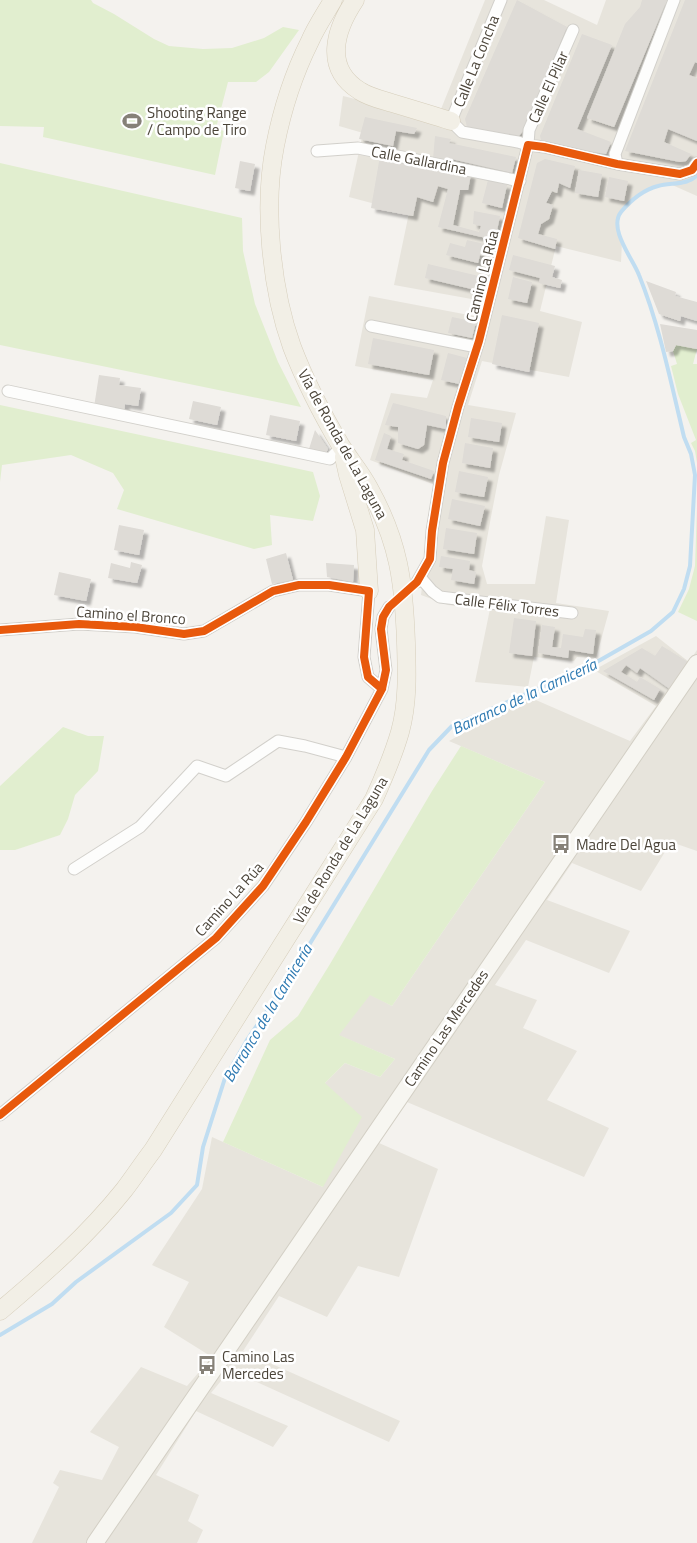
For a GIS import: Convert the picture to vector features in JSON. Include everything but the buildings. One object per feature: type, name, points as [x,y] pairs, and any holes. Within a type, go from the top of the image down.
[{"type":"main road","name":"Vía de Ronda de La Laguna","points":[[0,1311],[40,1277],[83,1236],[123,1190],[153,1150],[374,799],[389,768],[400,730],[408,674],[404,597],[398,558],[388,524],[369,487],[342,446],[311,392],[292,346],[280,308],[273,273],[270,193],[274,146],[290,91],[306,49],[333,0]]},
{"type":"main road","points":[[355,0],[338,33],[334,52],[338,68],[347,80],[360,91],[369,95],[451,122]]},
{"type":"main road","points":[[342,446],[348,475],[366,530],[369,591]]},
{"type":"main road","name":"Camino Las Mercedes","points":[[95,1543],[697,663]]},
{"type":"street","name":"Calle La Concha","points":[[451,122],[501,0]]},
{"type":"street","points":[[617,164],[615,154],[674,0]]},
{"type":"street","name":"Calle El Pilar","points":[[528,145],[529,130],[573,30]]},
{"type":"street","points":[[451,122],[462,132],[528,145],[544,146],[617,164],[680,174],[692,170],[697,163]]},
{"type":"street","name":"Camino La Rúa","points":[[418,579],[430,559],[443,463],[477,347],[528,145]]},
{"type":"street","name":"Calle Gallardina","points":[[317,151],[358,148],[520,180]]},
{"type":"street","points":[[371,326],[477,347]]},
{"type":"street","points":[[8,391],[330,458],[342,446]]},
{"type":"street","name":"Calle Félix Torres","points":[[418,579],[440,597],[572,613]]},
{"type":"street","name":"Camino el Bronco","points":[[0,630],[79,624],[135,626],[184,634],[204,631],[273,591],[299,585],[329,585],[369,591]]},
{"type":"street","points":[[369,591],[364,657],[368,677],[382,689]]},
{"type":"street","name":"Camino La Rúa","points":[[0,1115],[216,938],[263,886],[306,822],[346,757],[382,689],[386,670],[381,629],[383,617],[389,608]]},
{"type":"street","points":[[74,869],[140,826],[197,766],[226,776],[278,741],[346,757]]},
{"type":"shaded area","points":[[485,0],[544,0],[597,25],[606,0],[697,0],[697,196],[670,184],[641,192],[620,214],[617,225],[622,242],[621,262],[556,246],[540,311],[582,322],[569,377],[482,361],[468,405],[516,413],[499,475],[482,566],[487,584],[535,584],[546,516],[569,520],[556,603],[609,611],[596,658],[577,657],[574,661],[534,657],[528,687],[475,682],[490,609],[448,605],[421,595],[435,485],[370,460],[391,393],[427,398],[433,380],[355,366],[369,296],[474,316],[477,300],[394,285],[409,213],[349,197],[363,133],[339,126],[343,96],[437,119]]},
{"type":"shaded area","points":[[656,636],[689,662],[697,650],[697,851],[671,842],[641,891],[572,863],[547,900],[630,931],[609,973],[526,940],[495,985],[537,1000],[523,1028],[577,1051],[547,1100],[609,1128],[584,1177],[407,1102],[379,1143],[438,1169],[399,1277],[358,1266],[327,1317],[279,1296],[243,1351],[400,1421],[389,1442],[230,1370],[211,1393],[288,1426],[273,1447],[196,1411],[156,1475],[199,1495],[188,1521],[203,1530],[197,1543],[32,1543],[59,1487],[53,1483],[60,1470],[102,1480],[119,1447],[90,1432],[141,1367],[187,1386],[212,1357],[164,1327],[189,1282],[152,1265],[202,1189],[212,1137],[323,1187],[325,1083],[345,1063],[380,1077],[395,1059],[338,1035],[370,994],[392,1006],[545,782],[449,741],[529,697],[630,741],[656,706],[594,670]]},
{"type":"green space","points":[[0,0],[91,0],[154,39],[169,46],[203,49],[232,48],[264,38],[283,27],[299,30],[269,72],[256,82],[228,82],[216,128],[224,131],[215,175],[43,137],[44,127],[0,126]]},
{"type":"green space","points":[[0,163],[242,218],[243,251],[255,304],[278,362],[301,407],[0,345]]},
{"type":"green space","points":[[676,345],[697,349],[693,364],[697,364],[697,463],[695,451],[691,443],[696,440],[678,394],[671,366],[677,364],[673,351]]},
{"type":"green space","points":[[0,405],[313,472],[320,496],[313,521],[270,515],[272,545],[254,549],[117,509],[124,490],[113,473],[71,455],[2,465],[0,482]]},
{"type":"green space","points":[[697,507],[697,621],[678,612],[689,589],[695,566]]},
{"type":"green space","points":[[63,727],[88,736],[104,736],[98,771],[75,795],[68,819],[60,835],[15,850],[0,850],[0,786]]},
{"type":"green space","points":[[461,746],[545,782],[392,1006],[370,995],[339,1035],[395,1059],[380,1077],[345,1063],[325,1083],[362,1117],[323,1187],[223,1142],[270,1040],[298,1016],[432,791]]},
{"type":"waterway","name":"Barranco de la Carnicería","points":[[0,1335],[52,1304],[76,1282],[171,1213],[197,1185],[203,1147],[225,1078],[429,750],[452,726],[588,667],[651,631],[673,612],[684,589],[690,566],[695,475],[653,315],[639,275],[623,244],[617,227],[621,212],[629,203],[647,190],[663,185],[689,181],[697,175]]},
{"type":"cycle path","points":[[0,1115],[216,938],[263,886],[306,822],[346,757],[382,689],[386,670],[381,629],[383,617],[389,607],[417,582],[430,559],[432,531],[443,463],[479,341],[528,145],[617,164],[680,174],[692,170],[697,163]]},
{"type":"cycle path","points":[[0,630],[79,624],[135,627],[184,634],[204,631],[273,591],[299,585],[329,585],[369,591],[364,657],[368,677],[382,689]]},
{"type":"place","name":"Shooting Range / Campo de Tiro","points":[[132,121]]},
{"type":"place","name":"Madre Del Agua","points":[[561,844]]},
{"type":"place","name":"Camino Las Mercedes","points":[[207,1365]]}]
